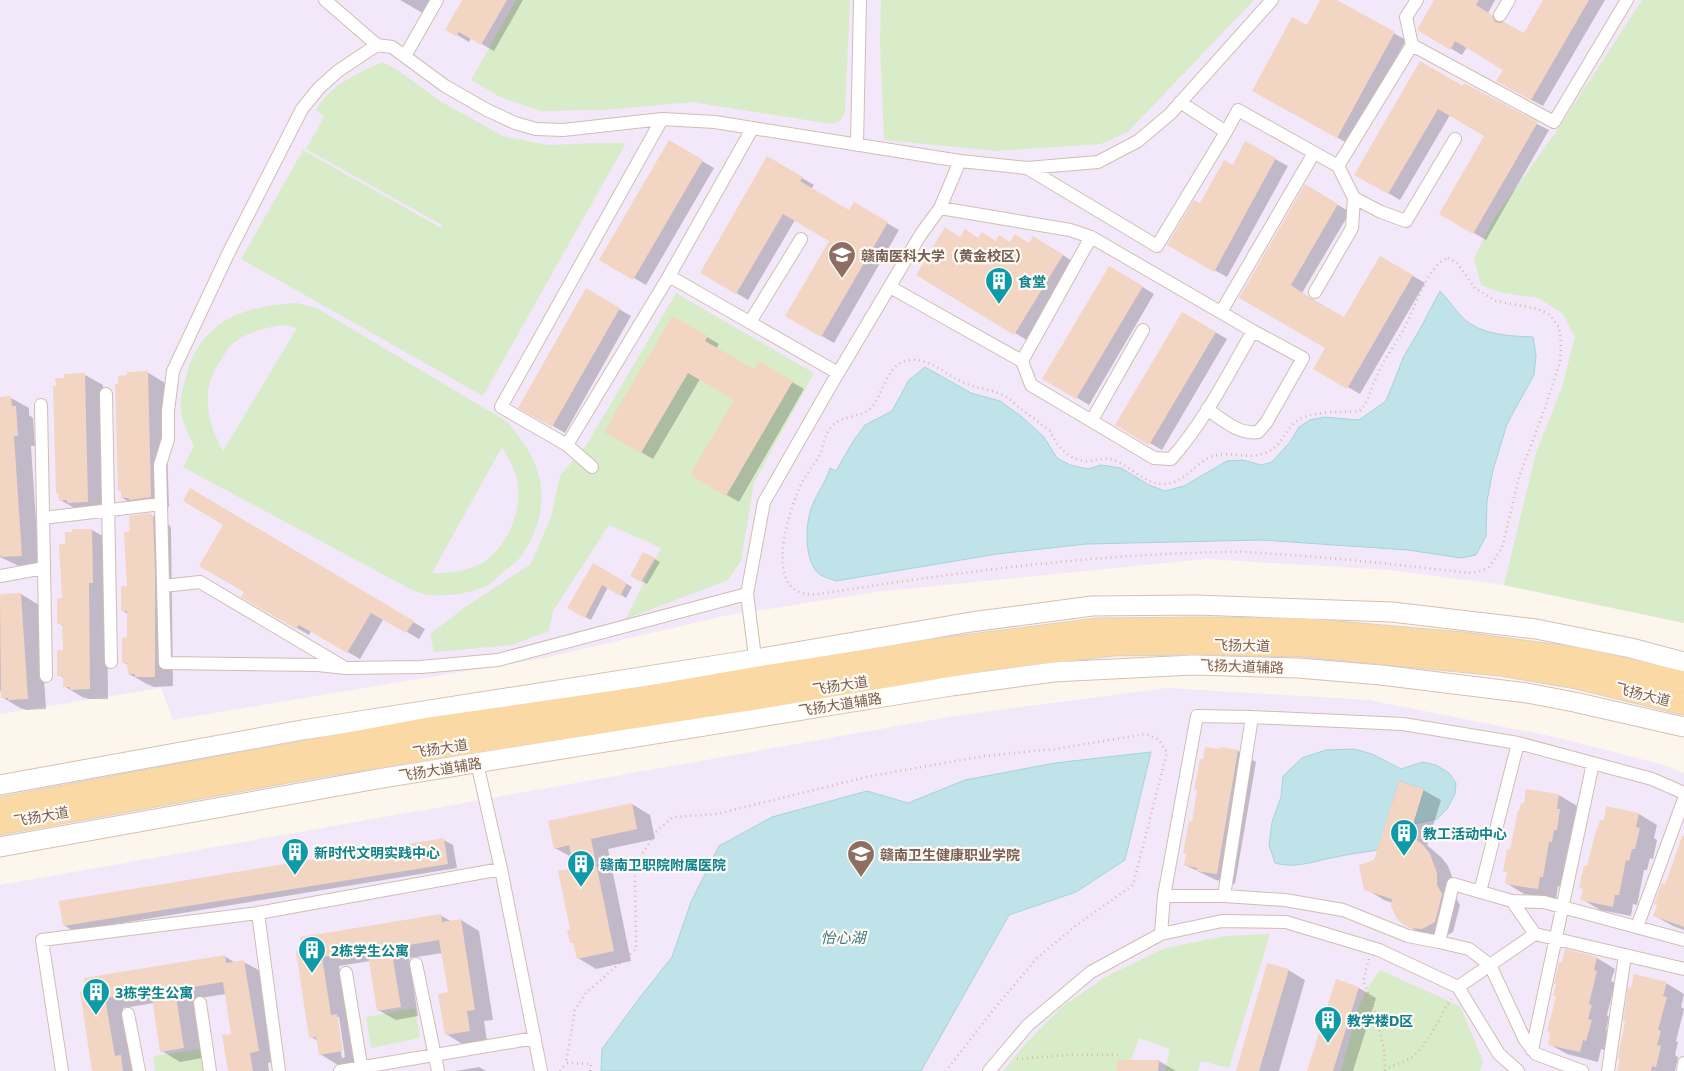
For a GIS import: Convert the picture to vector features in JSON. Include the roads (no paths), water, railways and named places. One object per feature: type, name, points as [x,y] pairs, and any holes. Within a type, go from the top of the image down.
[{"type":"main road","name":"飞扬大道","points":[[7,805],[422,729],[637,698],[757,668],[923,651],[1097,629],[1302,629],[1463,643],[1583,659],[1684,682]]},
{"type":"main road","name":"飞扬大道","points":[[0,824],[316,767],[761,698],[994,659],[1113,645],[1304,646],[1500,665],[1577,678],[1684,704]]},
{"type":"street","points":[[325,0],[377,45],[392,47],[445,86],[487,110],[515,123],[536,129],[563,130],[662,119],[715,122],[960,161],[1028,168],[1098,162],[1138,141],[1170,114],[1272,0]]},
{"type":"street","points":[[406,56],[437,0]]},
{"type":"street","points":[[857,145],[860,0]]},
{"type":"street","points":[[1338,166],[1412,45],[1406,17],[1417,0]]},
{"type":"street","points":[[1500,16],[1509,0]]},
{"type":"street","points":[[1412,45],[1554,122],[1627,0]]},
{"type":"street","points":[[377,45],[338,71],[318,88],[302,109],[228,254],[173,371],[168,411],[168,439],[160,465],[165,663],[318,665],[346,668],[421,667],[498,660],[747,594]]},
{"type":"street","points":[[1180,102],[1226,132]]},
{"type":"street","points":[[1028,168],[1157,246],[1238,110],[1338,166],[1354,198],[1352,228],[1315,292]]},
{"type":"street","points":[[592,467],[568,445],[501,407],[662,119]]},
{"type":"street","points":[[568,445],[669,276],[752,129]]},
{"type":"street","points":[[1354,198],[1381,212],[1406,221],[1455,139]]},
{"type":"street","points":[[1221,312],[1314,153]]},
{"type":"street","points":[[761,698],[747,594],[764,502],[838,373],[922,234],[940,208],[960,161]]},
{"type":"street","points":[[940,208],[1070,230],[1091,237],[1303,358],[1266,423],[1258,432],[1249,433],[1239,430],[1207,409]]},
{"type":"street","points":[[1022,361],[1091,237]]},
{"type":"street","points":[[750,322],[801,239]]},
{"type":"street","points":[[669,276],[838,373]]},
{"type":"street","points":[[890,287],[1022,361],[1031,385],[1154,458],[1171,459],[1181,448],[1207,409],[1253,331]]},
{"type":"street","points":[[1092,420],[1143,330]]},
{"type":"street","points":[[106,394],[111,662]]},
{"type":"street","points":[[41,406],[46,676]]},
{"type":"street","points":[[43,518],[161,504]]},
{"type":"street","points":[[0,576],[44,568]]},
{"type":"street","points":[[163,586],[200,582],[346,668]]},
{"type":"street","points":[[0,785],[302,730],[566,688],[757,668],[971,622],[1092,606],[1196,605],[1392,612],[1536,629],[1631,648],[1684,662]]},
{"type":"street","points":[[1392,612],[1463,643]]},
{"type":"street","points":[[923,651],[971,622]]},
{"type":"street","points":[[1053,672],[1113,645]]},
{"type":"street","points":[[1583,659],[1631,648]]},
{"type":"street","name":"飞扬大道辅路","points":[[0,847],[377,778],[951,686],[1053,672],[1193,664],[1298,668],[1391,676],[1527,693],[1684,727]]},
{"type":"street","points":[[1500,665],[1559,699]]},
{"type":"street","points":[[884,678],[951,686]]},
{"type":"street","points":[[566,688],[637,698]]},
{"type":"street","points":[[422,729],[464,705]]},
{"type":"street","points":[[1161,934],[1164,896],[1197,716],[1403,724],[1518,743],[1652,779],[1684,793]]},
{"type":"street","points":[[1224,896],[1252,717]]},
{"type":"street","points":[[1663,721],[1684,720]]},
{"type":"street","points":[[540,753],[597,723]]},
{"type":"street","points":[[1480,892],[1518,743]]},
{"type":"street","points":[[477,762],[501,868],[541,1071]]},
{"type":"street","points":[[1532,1050],[1593,763]]},
{"type":"street","points":[[316,767],[377,778]]},
{"type":"street","points":[[1637,927],[1684,799]]},
{"type":"street","points":[[62,1071],[42,940],[258,912],[501,868]]},
{"type":"street","points":[[1439,942],[1453,884],[1512,901],[1544,902],[1562,906],[1684,940]]},
{"type":"street","points":[[1164,896],[1224,896],[1285,900],[1343,910],[1408,936],[1468,949],[1490,965],[1525,1040],[1532,1050],[1536,1054],[1582,1071]]},
{"type":"street","points":[[1512,901],[1535,934],[1684,968]]},
{"type":"street","points":[[258,912],[279,1071]]},
{"type":"street","points":[[989,1071],[1028,1025],[1092,972],[1161,934],[1222,921],[1286,922],[1372,948],[1458,987],[1499,1054],[1518,1071]]},
{"type":"street","points":[[1458,987],[1535,934]]},
{"type":"street","points":[[1608,1071],[1626,955]]},
{"type":"street","points":[[416,964],[438,1071]]},
{"type":"street","points":[[346,973],[362,1069]]},
{"type":"street","points":[[200,1004],[210,1071]]},
{"type":"street","points":[[128,1014],[139,1071]]},
{"type":"street","points":[[340,1071],[362,1069],[434,1054],[534,1038]]},
{"type":"street","points":[[1683,1071],[1684,1063]]},
{"type":"water","points":[[1440,291],[1463,318],[1478,328],[1496,334],[1533,337],[1536,355],[1534,375],[1507,424],[1493,470],[1487,501],[1486,536],[1476,555],[1461,558],[1408,550],[1261,540],[1086,544],[997,554],[836,581],[824,577],[813,567],[807,541],[808,522],[812,506],[830,468],[836,471],[865,425],[892,411],[909,380],[925,367],[971,393],[1000,401],[1022,417],[1044,437],[1057,458],[1070,465],[1088,469],[1101,465],[1121,468],[1149,485],[1165,491],[1184,486],[1227,461],[1243,460],[1261,465],[1272,462],[1290,442],[1299,427],[1310,420],[1324,417],[1359,420],[1386,401],[1404,356]]},
{"type":"water","points":[[1354,749],[1372,754],[1401,769],[1423,762],[1436,765],[1449,773],[1456,783],[1455,794],[1447,809],[1437,819],[1413,824],[1424,789],[1399,781],[1378,850],[1298,865],[1275,863],[1269,845],[1272,822],[1281,797],[1283,776],[1302,758],[1326,750]]},
{"type":"water","name":"怡心湖","points":[[1151,752],[1125,860],[1076,892],[1009,915],[921,1071],[601,1071],[602,1049],[672,957],[691,902],[719,846],[772,817],[867,791],[908,803],[965,780],[1055,763]]},
{"type":"place","name":"赣南医科大学（黄金校区）","points":[[842,279]]},
{"type":"place","name":"食堂","points":[[999,305]]},
{"type":"place","name":"教工活动中心","points":[[1404,857]]},
{"type":"place","name":"新时代文明实践中心","points":[[295,876]]},
{"type":"place","name":"赣南卫生健康职业学院","points":[[861,878]]},
{"type":"place","name":"赣南卫职院附属医院","points":[[581,888]]},
{"type":"place","name":"2栋学生公寓","points":[[312,974]]},
{"type":"place","name":"3栋学生公寓","points":[[96,1016]]},
{"type":"place","name":"教学楼D区","points":[[1328,1044]]}]
